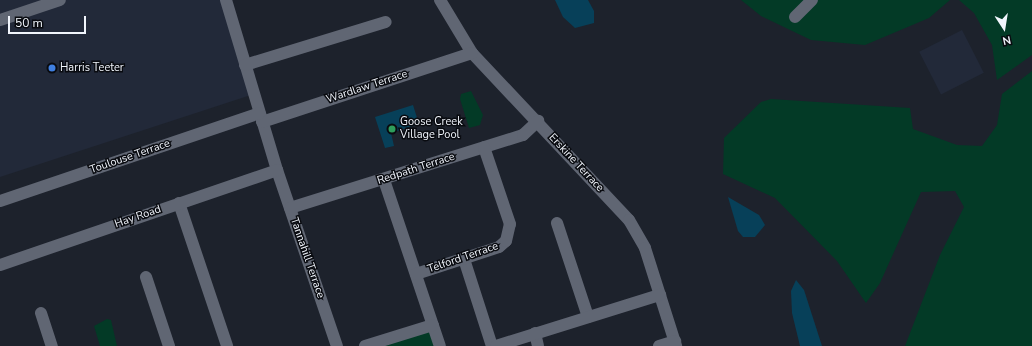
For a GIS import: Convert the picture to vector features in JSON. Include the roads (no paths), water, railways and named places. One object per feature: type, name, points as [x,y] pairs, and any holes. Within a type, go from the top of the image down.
[{"type":"street","points":[[0,20],[60,0]]},
{"type":"street","name":"Tannahill Terrace","points":[[226,0],[277,170],[337,346]]},
{"type":"street","name":"Erskine Terrace","points":[[440,0],[472,53],[538,121],[629,220],[645,248],[676,343]]},
{"type":"street","points":[[795,17],[812,0]]},
{"type":"street","points":[[245,65],[386,22]]},
{"type":"street","name":"Wardlaw Terrace","points":[[261,117],[472,53]]},
{"type":"street","name":"Toulouse Terrace","points":[[0,201],[261,117]]},
{"type":"street","name":"Redpath Terrace","points":[[290,208],[384,180],[522,135],[538,121]]},
{"type":"street","name":"Telford Terrace","points":[[416,274],[499,248],[510,232],[484,147]]},
{"type":"street","name":"Hay Road","points":[[0,265],[277,170]]},
{"type":"street","points":[[384,180],[440,346]]},
{"type":"street","points":[[179,203],[227,346]]},
{"type":"street","points":[[557,223],[588,317]]},
{"type":"street","points":[[464,259],[492,346]]},
{"type":"street","points":[[146,277],[169,346]]},
{"type":"street","points":[[496,346],[660,295]]},
{"type":"street","points":[[41,313],[52,346]]},
{"type":"street","points":[[365,346],[433,326]]},
{"type":"street","points":[[535,333],[538,346]]},
{"type":"street","points":[[659,346],[676,343]]},
{"type":"water","points":[[555,0],[588,0],[594,11],[594,23],[575,28],[563,17]]},
{"type":"water","name":"Goose Creek Village Pool","points":[[413,105],[419,124],[391,133],[394,146],[385,148],[375,117]]},
{"type":"water","points":[[728,197],[759,215],[765,225],[755,237],[743,237],[738,231]]},
{"type":"water","points":[[796,280],[804,290],[822,346],[800,346],[792,313],[791,291]]},
{"type":"place","name":"Harris Teeter","points":[[52,68]]},
{"type":"place","name":"Goose Creek Village Pool","points":[[392,129]]}]
